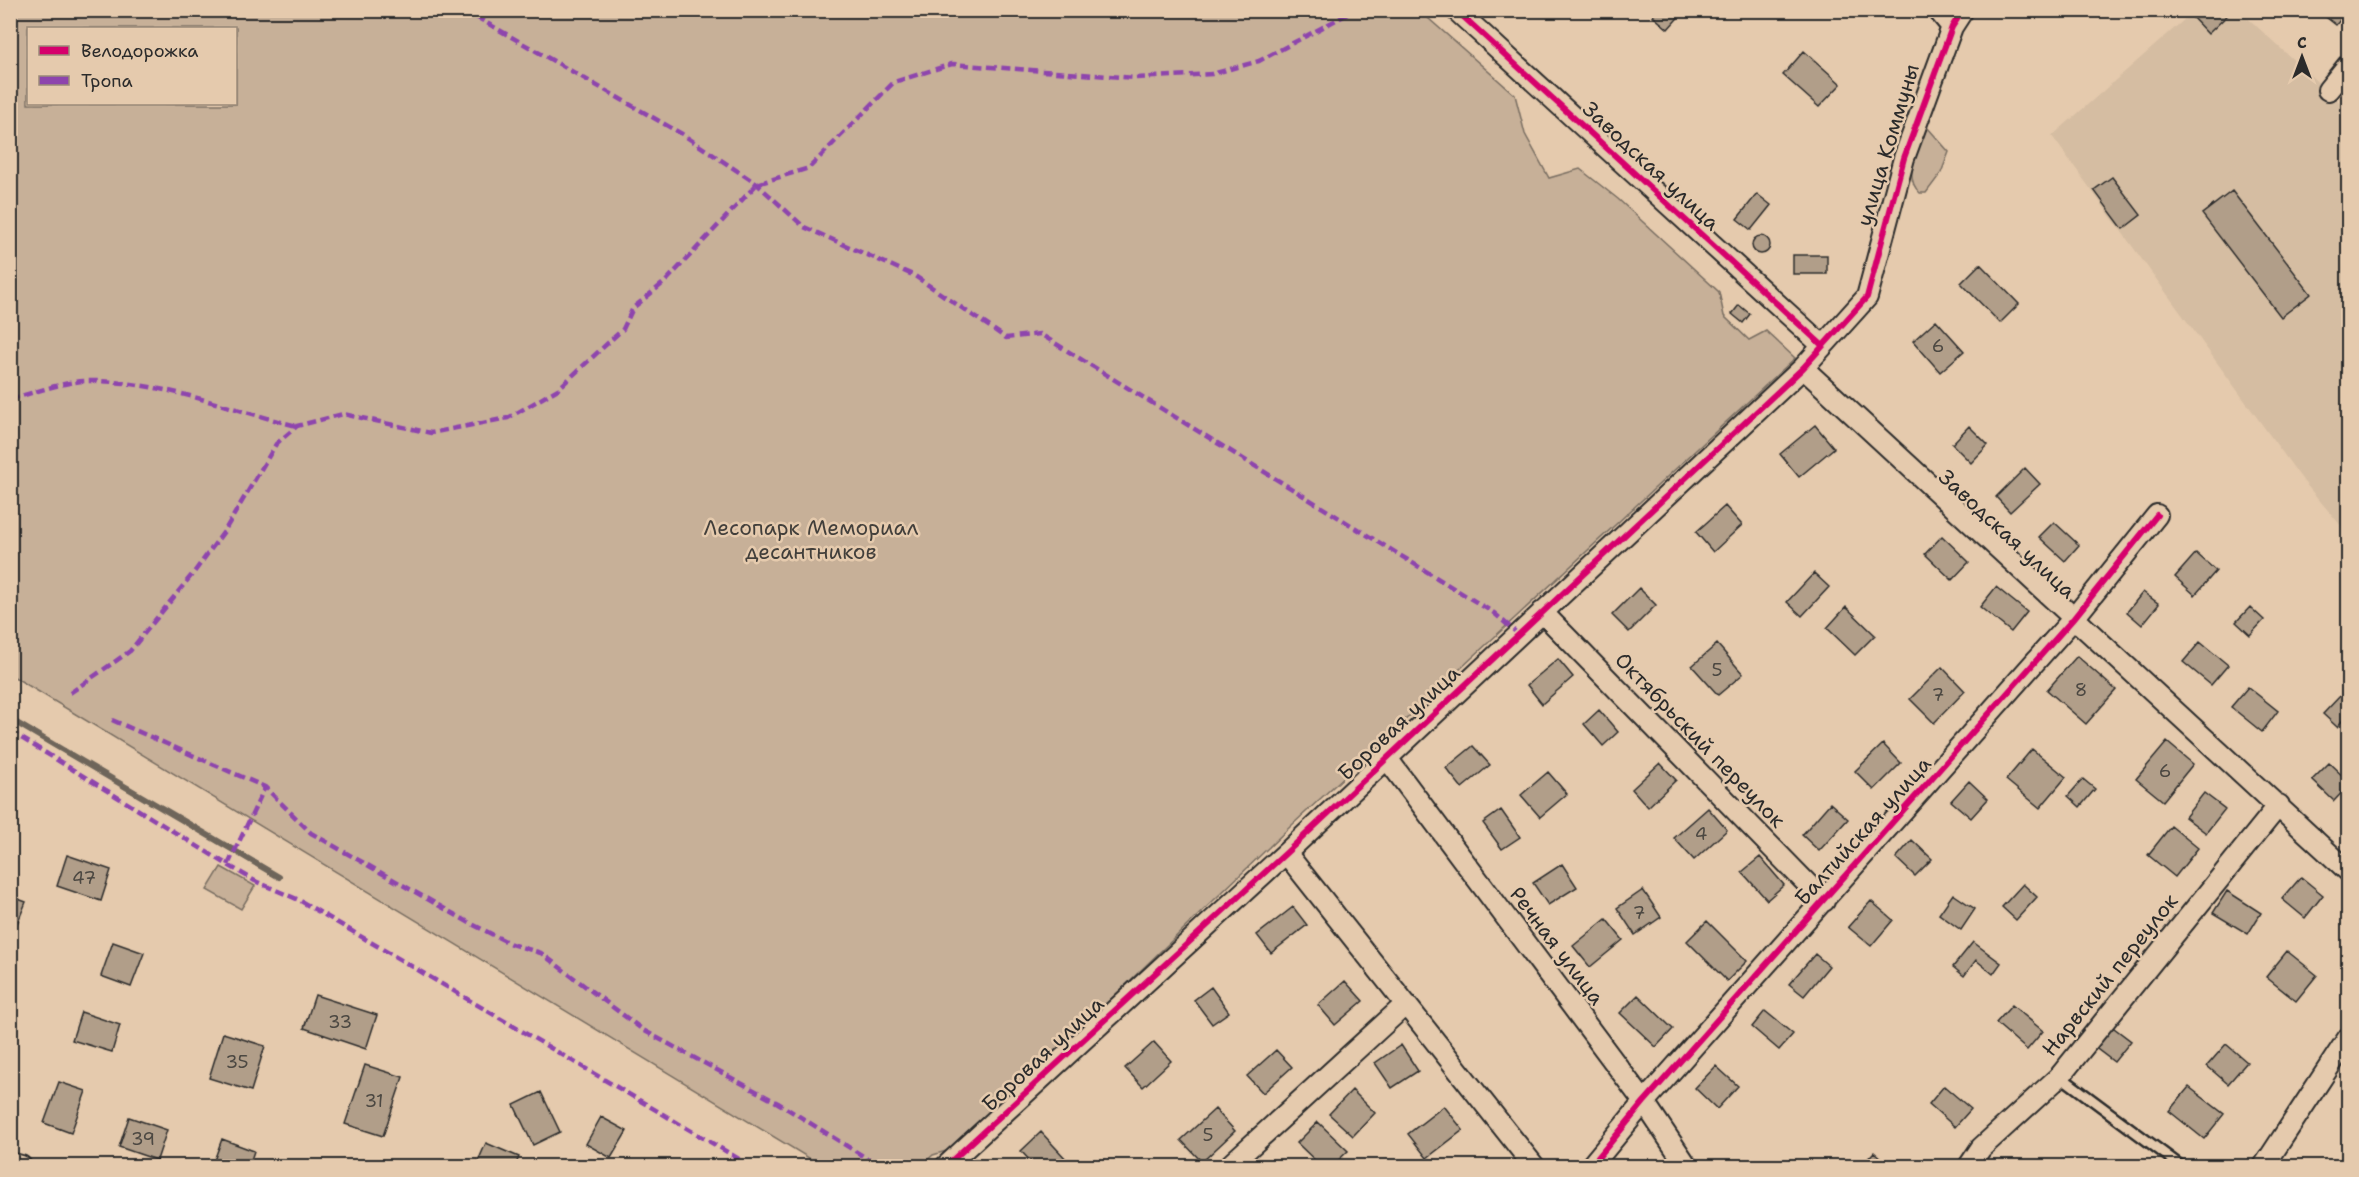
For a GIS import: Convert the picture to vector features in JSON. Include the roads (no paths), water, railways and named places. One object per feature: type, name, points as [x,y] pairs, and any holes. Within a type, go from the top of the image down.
[{"type":"street","name":"Заводская улица","points":[[1456,10],[1823,346]]},
{"type":"street","points":[[1938,10],[1957,19]]},
{"type":"street","name":"улица Коммуны","points":[[1868,297],[1904,158],[1957,19]]},
{"type":"street","points":[[2328,90],[2349,65]]},
{"type":"street","name":"Боровая улица","points":[[946,1167],[1286,853],[1803,368],[1868,297]]},
{"type":"street","name":"Заводская улица","points":[[1803,368],[2349,871]]},
{"type":"street","name":"Балтийская улица","points":[[1591,1167],[1644,1102],[2074,618],[2157,515]]},
{"type":"street","name":"Октябрьский переулок","points":[[1542,612],[1824,901]]},
{"type":"street","name":"Речная улица","points":[[1386,757],[1644,1102],[1686,1167]]},
{"type":"street","name":"Нарвский переулок","points":[[1969,1167],[1981,1148],[2060,1076],[2279,805]]},
{"type":"street","points":[[1286,853],[1534,1167]]},
{"type":"street","points":[[1229,1167],[1406,1004]]},
{"type":"street","points":[[2264,1167],[2349,1038]]},
{"type":"street","points":[[10,1163],[21,1167]]},
{"type":"lane","points":[[2060,1076],[2181,1167]]},
{"type":"waterway","points":[[10,719],[279,877]]},
{"type":"park label","name":"Лесопарк Мемориал десантников","points":[[811,540]]}]
